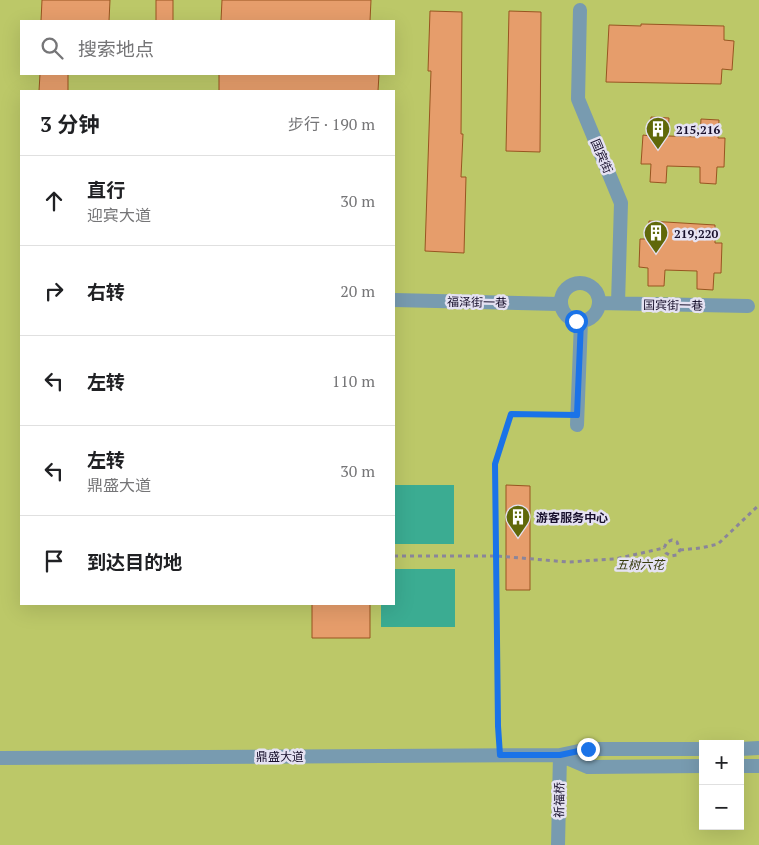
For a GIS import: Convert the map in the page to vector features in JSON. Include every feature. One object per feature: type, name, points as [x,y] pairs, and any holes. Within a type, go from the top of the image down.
[{"type":"street","name":"国宾街","points":[[580,10],[578,99],[621,203],[618,304]]},
{"type":"street","points":[[576,282],[589,284],[598,295],[598,303],[598,308],[590,319],[581,321],[576,321],[564,314],[560,304],[564,289],[576,282]]},
{"type":"street","name":"福泽街一巷","points":[[395,300],[560,304]]},
{"type":"street","name":"国宾街一巷","points":[[598,303],[748,306]]},
{"type":"street","points":[[577,420],[581,321]]},
{"type":"street","points":[[744,748],[759,748]]},
{"type":"street","name":"鼎盛大道","points":[[0,758],[560,755],[588,749],[699,749]]},
{"type":"street","name":"鼎盛大道","points":[[560,755],[588,767],[699,766]]},
{"type":"street","name":"祈福桥","points":[[558,845],[560,755]]},
{"type":"street","points":[[744,766],[759,766]]},
{"type":"path","points":[[500,755],[495,464],[511,414],[577,420]]},
{"type":"path","points":[[680,550],[718,544],[759,505]]},
{"type":"path","points":[[664,548],[667,542],[672,540],[677,542],[680,550]]},
{"type":"path","points":[[395,556],[497,556],[568,562],[615,559],[664,548]]},
{"type":"path","points":[[664,548],[666,553],[672,556],[677,555],[680,550]]},
{"type":"green space","name":"五树六花","points":[[0,0],[759,0],[759,845],[0,845]]},
{"type":"shaded area","points":[[395,485],[454,485],[454,544],[395,544]]},
{"type":"shaded area","points":[[395,569],[455,569],[455,627],[381,627],[381,605],[395,605]]},
{"type":"building","points":[[42,0],[110,0],[109,20],[41,20]]},
{"type":"building","points":[[156,0],[173,0],[173,20],[156,20]]},
{"type":"building","points":[[222,0],[371,0],[370,20],[221,20]]},
{"type":"building","points":[[430,11],[462,12],[461,134],[463,134],[461,177],[466,177],[464,253],[425,251],[431,71],[428,71]]},
{"type":"building","points":[[509,11],[541,12],[540,152],[506,151]]},
{"type":"building","points":[[641,24],[724,26],[724,40],[734,41],[732,70],[722,69],[721,84],[606,82],[609,25],[641,26]]},
{"type":"building","points":[[40,75],[68,75],[68,90],[39,90]]},
{"type":"building","points":[[219,75],[379,75],[378,90],[219,90]]},
{"type":"building","points":[[651,117],[669,118],[668,136],[700,137],[701,119],[719,120],[718,138],[725,138],[724,167],[717,167],[716,184],[700,183],[700,167],[667,166],[666,183],[650,182],[651,164],[641,164],[643,135],[650,136]]},
{"type":"building","points":[[649,221],[715,225],[715,243],[722,243],[721,273],[714,273],[713,290],[697,289],[697,271],[665,270],[664,286],[648,286],[648,268],[639,267],[640,239],[648,239]]},
{"type":"building","name":"游客服务中心","points":[[506,485],[530,486],[530,590],[506,590]]},
{"type":"building","points":[[312,605],[370,605],[370,638],[312,638]]},
{"type":"place","name":"215,216","points":[[658,150]]},
{"type":"place","name":"219,220","points":[[656,254]]},
{"type":"place","name":"游客服务中心","points":[[518,538]]},
{"type":"route","points":[[576,321],[581,321],[577,415],[511,414],[495,464],[498,726],[500,755],[560,755],[588,749]]}]
